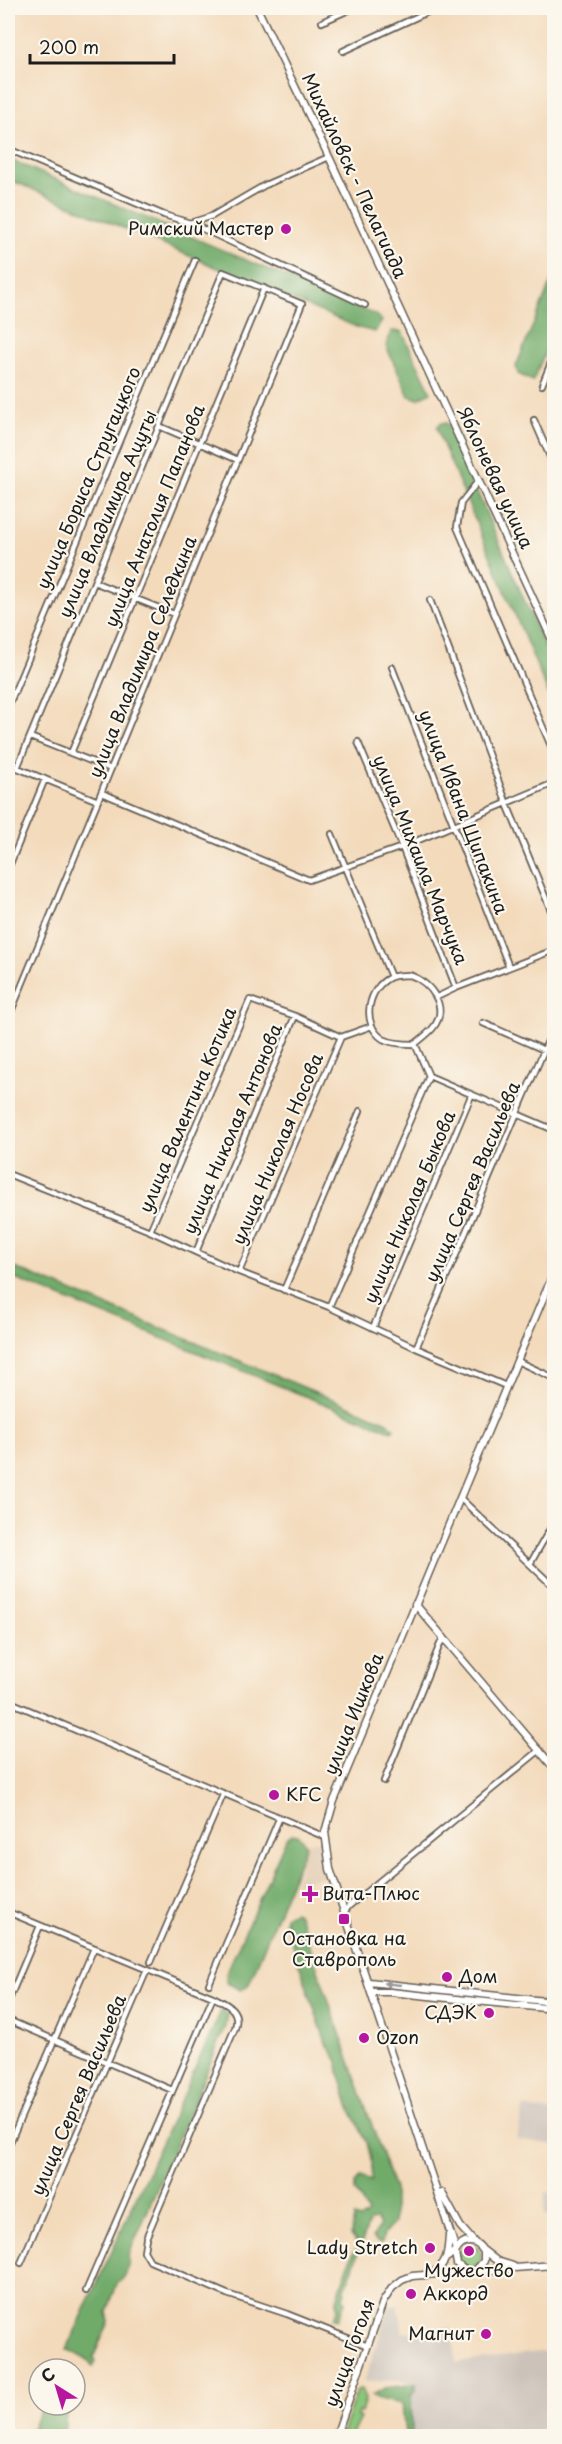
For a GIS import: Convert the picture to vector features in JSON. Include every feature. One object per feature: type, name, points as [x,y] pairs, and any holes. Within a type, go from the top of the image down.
[{"type":"street","name":"Михайловск - Пелагиада","points":[[257,8],[422,358]]},
{"type":"street","points":[[322,22],[353,8]]},
{"type":"street","points":[[344,51],[436,8]]},
{"type":"street","points":[[8,149],[164,215],[190,223],[365,305]]},
{"type":"street","points":[[190,223],[212,216],[265,185],[329,157]]},
{"type":"street","name":"улица Бориса Стругацкого","points":[[8,707],[195,260]]},
{"type":"street","name":"улица Владимира Ацуты","points":[[17,768],[223,272],[264,288]]},
{"type":"street","name":"улица Владимира Селедкина","points":[[8,1019],[302,304],[264,288]]},
{"type":"street","name":"улица Анатолия Папанова","points":[[71,753],[264,288]]},
{"type":"street","points":[[542,385],[555,355]]},
{"type":"street","name":"Яблоневая улица","points":[[422,358],[555,644]]},
{"type":"street","points":[[534,420],[555,466]]},
{"type":"street","points":[[159,426],[238,460]]},
{"type":"street","points":[[479,480],[461,503],[457,527],[555,753]]},
{"type":"street","points":[[94,582],[174,614]]},
{"type":"street","points":[[430,600],[507,804],[555,918]]},
{"type":"street","name":"улица Ивана Щипакина","points":[[392,667],[509,967]]},
{"type":"street","points":[[30,737],[111,769]]},
{"type":"street","name":"улица Михаила Марчука","points":[[358,742],[402,847],[456,988]]},
{"type":"street","points":[[8,764],[98,801]]},
{"type":"street","points":[[8,869],[45,779]]},
{"type":"street","points":[[102,793],[309,880],[402,847],[555,783]]},
{"type":"street","points":[[332,834],[391,977]]},
{"type":"street","points":[[437,998],[456,988],[555,950]]},
{"type":"street","points":[[410,975],[421,979],[430,986],[437,998],[438,1013],[435,1026],[415,1044],[394,1043],[382,1038],[372,1026],[368,1012],[371,1000],[376,989],[391,977],[410,975]]},
{"type":"street","name":"улица Валентина Котика","points":[[150,1231],[250,1000],[295,1016]]},
{"type":"street","points":[[295,1016],[341,1037],[372,1026]]},
{"type":"street","name":"улица Николая Антонова","points":[[196,1252],[295,1016]]},
{"type":"street","points":[[483,1023],[543,1050]]},
{"type":"street","name":"улица Сергея Васильева","points":[[416,1348],[543,1050],[555,1027]]},
{"type":"street","name":"улица Николая Носова","points":[[239,1272],[341,1037]]},
{"type":"street","points":[[415,1044],[429,1076],[471,1096],[555,1130]]},
{"type":"street","points":[[329,1307],[429,1076]]},
{"type":"street","name":"улица Николая Быкова","points":[[373,1328],[471,1096]]},
{"type":"street","points":[[284,1290],[360,1111]]},
{"type":"street","points":[[8,1173],[150,1231],[239,1272],[329,1307],[416,1348],[506,1386]]},
{"type":"street","name":"улица Ишкова","points":[[456,2250],[330,1869],[325,1837],[326,1825],[415,1604],[555,1272]]},
{"type":"street","points":[[517,1360],[555,1378]]},
{"type":"street","points":[[460,1498],[555,1587]]},
{"type":"street","points":[[530,1564],[555,1522]]},
{"type":"street","points":[[415,1604],[555,1768]]},
{"type":"street","points":[[384,1781],[443,1637]]},
{"type":"street","points":[[8,1701],[325,1837]]},
{"type":"street","points":[[345,1911],[458,1815],[540,1750]]},
{"type":"street","points":[[151,1962],[223,1795]]},
{"type":"street","points":[[209,1983],[279,1819]]},
{"type":"street","points":[[8,1912],[213,1997],[231,2006],[236,2013],[237,2020],[146,2238],[144,2252],[146,2256],[154,2264],[368,2346]]},
{"type":"street","points":[[8,2002],[40,1926]]},
{"type":"street","points":[[8,2147],[94,1948]]},
{"type":"street","name":"улица Сергея Васильева","points":[[21,2263],[147,1970]]},
{"type":"street","points":[[369,1982],[555,2002]]},
{"type":"street","points":[[372,1992],[555,2009]]},
{"type":"street","points":[[86,2291],[213,1997]]},
{"type":"street","points":[[8,2020],[172,2090]]},
{"type":"street","name":"улица Ишкова","points":[[434,2178],[454,2218],[474,2242]]},
{"type":"street","points":[[448,2257],[449,2231]]},
{"type":"street","points":[[431,2274],[439,2269],[462,2244],[474,2242],[497,2261],[519,2268]]},
{"type":"street","points":[[456,2250],[457,2264],[471,2272],[484,2262],[483,2250]]},
{"type":"street","name":"улица Гоголя","points":[[336,2436],[384,2301],[392,2288],[407,2278],[431,2274],[555,2265]]},
{"type":"shaded area","points":[[320,1841],[322,1845],[327,1875],[295,1883],[308,1843]]},
{"type":"shaded area","points":[[523,2107],[554,2113],[554,2145],[517,2139]]},
{"type":"shaded area","points":[[545,2192],[554,2193],[552,2215],[544,2215]]},
{"type":"shaded area","points":[[398,2304],[403,2333],[451,2327],[457,2363],[554,2350],[554,2436],[411,2436],[406,2380],[364,2382],[390,2305]]},
{"type":"green space","points":[[8,159],[378,316],[382,321],[375,332],[359,328],[8,179]]},
{"type":"green space","points":[[554,275],[554,332],[533,381],[518,374],[516,366]]},
{"type":"green space","points":[[391,331],[402,332],[431,392],[418,399],[409,396],[386,346]]},
{"type":"green space","points":[[441,423],[447,423],[554,668],[554,707],[442,442],[437,427]]},
{"type":"green space","points":[[8,1265],[388,1422],[394,1429],[391,1431],[8,1276]]},
{"type":"green space","points":[[292,1834],[298,1835],[306,1845],[249,1984],[241,1990],[227,1983],[226,1974],[286,1839]]},
{"type":"green space","points":[[295,1912],[299,1915],[394,2189],[394,2223],[384,2233],[382,2243],[377,2242],[373,2237],[380,2225],[376,2219],[369,2222],[346,2287],[343,2298],[345,2302],[338,2320],[333,2319],[338,2307],[336,2302],[352,2254],[359,2246],[351,2235],[354,2217],[360,2219],[368,2212],[355,2191],[355,2184],[360,2177],[371,2181],[372,2163],[367,2143],[350,2108],[339,2073],[338,2061],[326,2043],[285,1923],[285,1916]]},
{"type":"green space","points":[[376,1986],[554,2004],[554,2006],[376,1988]]},
{"type":"green space","points":[[222,2009],[228,2015],[226,2026],[128,2257],[127,2272],[117,2284],[107,2312],[109,2322],[93,2358],[96,2362],[93,2367],[87,2357],[82,2357],[67,2349]]},
{"type":"green space","points":[[470,2245],[478,2248],[481,2256],[478,2264],[470,2267],[462,2264],[459,2256],[462,2248]]},
{"type":"green space","points":[[416,2384],[416,2390],[411,2395],[412,2436],[392,2436],[405,2434],[402,2404],[372,2395],[385,2388]]},
{"type":"green space","points":[[361,2390],[365,2399],[361,2412],[358,2412],[357,2417],[360,2418],[351,2436],[341,2436],[357,2391]]},
{"type":"green space","points":[[38,2417],[66,2417],[64,2431],[68,2436],[28,2436]]},
{"type":"place","name":"Римский Мастер","points":[[286,229]]},
{"type":"place","name":"KFC","points":[[274,1795]]},
{"type":"place","name":"Вита-Плюс","points":[[310,1894]]},
{"type":"place","name":"Остановка на Ставрополь","points":[[344,1919]]},
{"type":"place","name":"Дом","points":[[447,1977]]},
{"type":"place","name":"СДЭК","points":[[489,2013]]},
{"type":"place","name":"Ozon","points":[[364,2038]]},
{"type":"place","name":"Lady Stretch","points":[[430,2248]]},
{"type":"place","name":"Мужество","points":[[469,2251]]},
{"type":"place","name":"Аккорд","points":[[411,2294]]},
{"type":"place","name":"Магнит","points":[[486,2334]]}]
